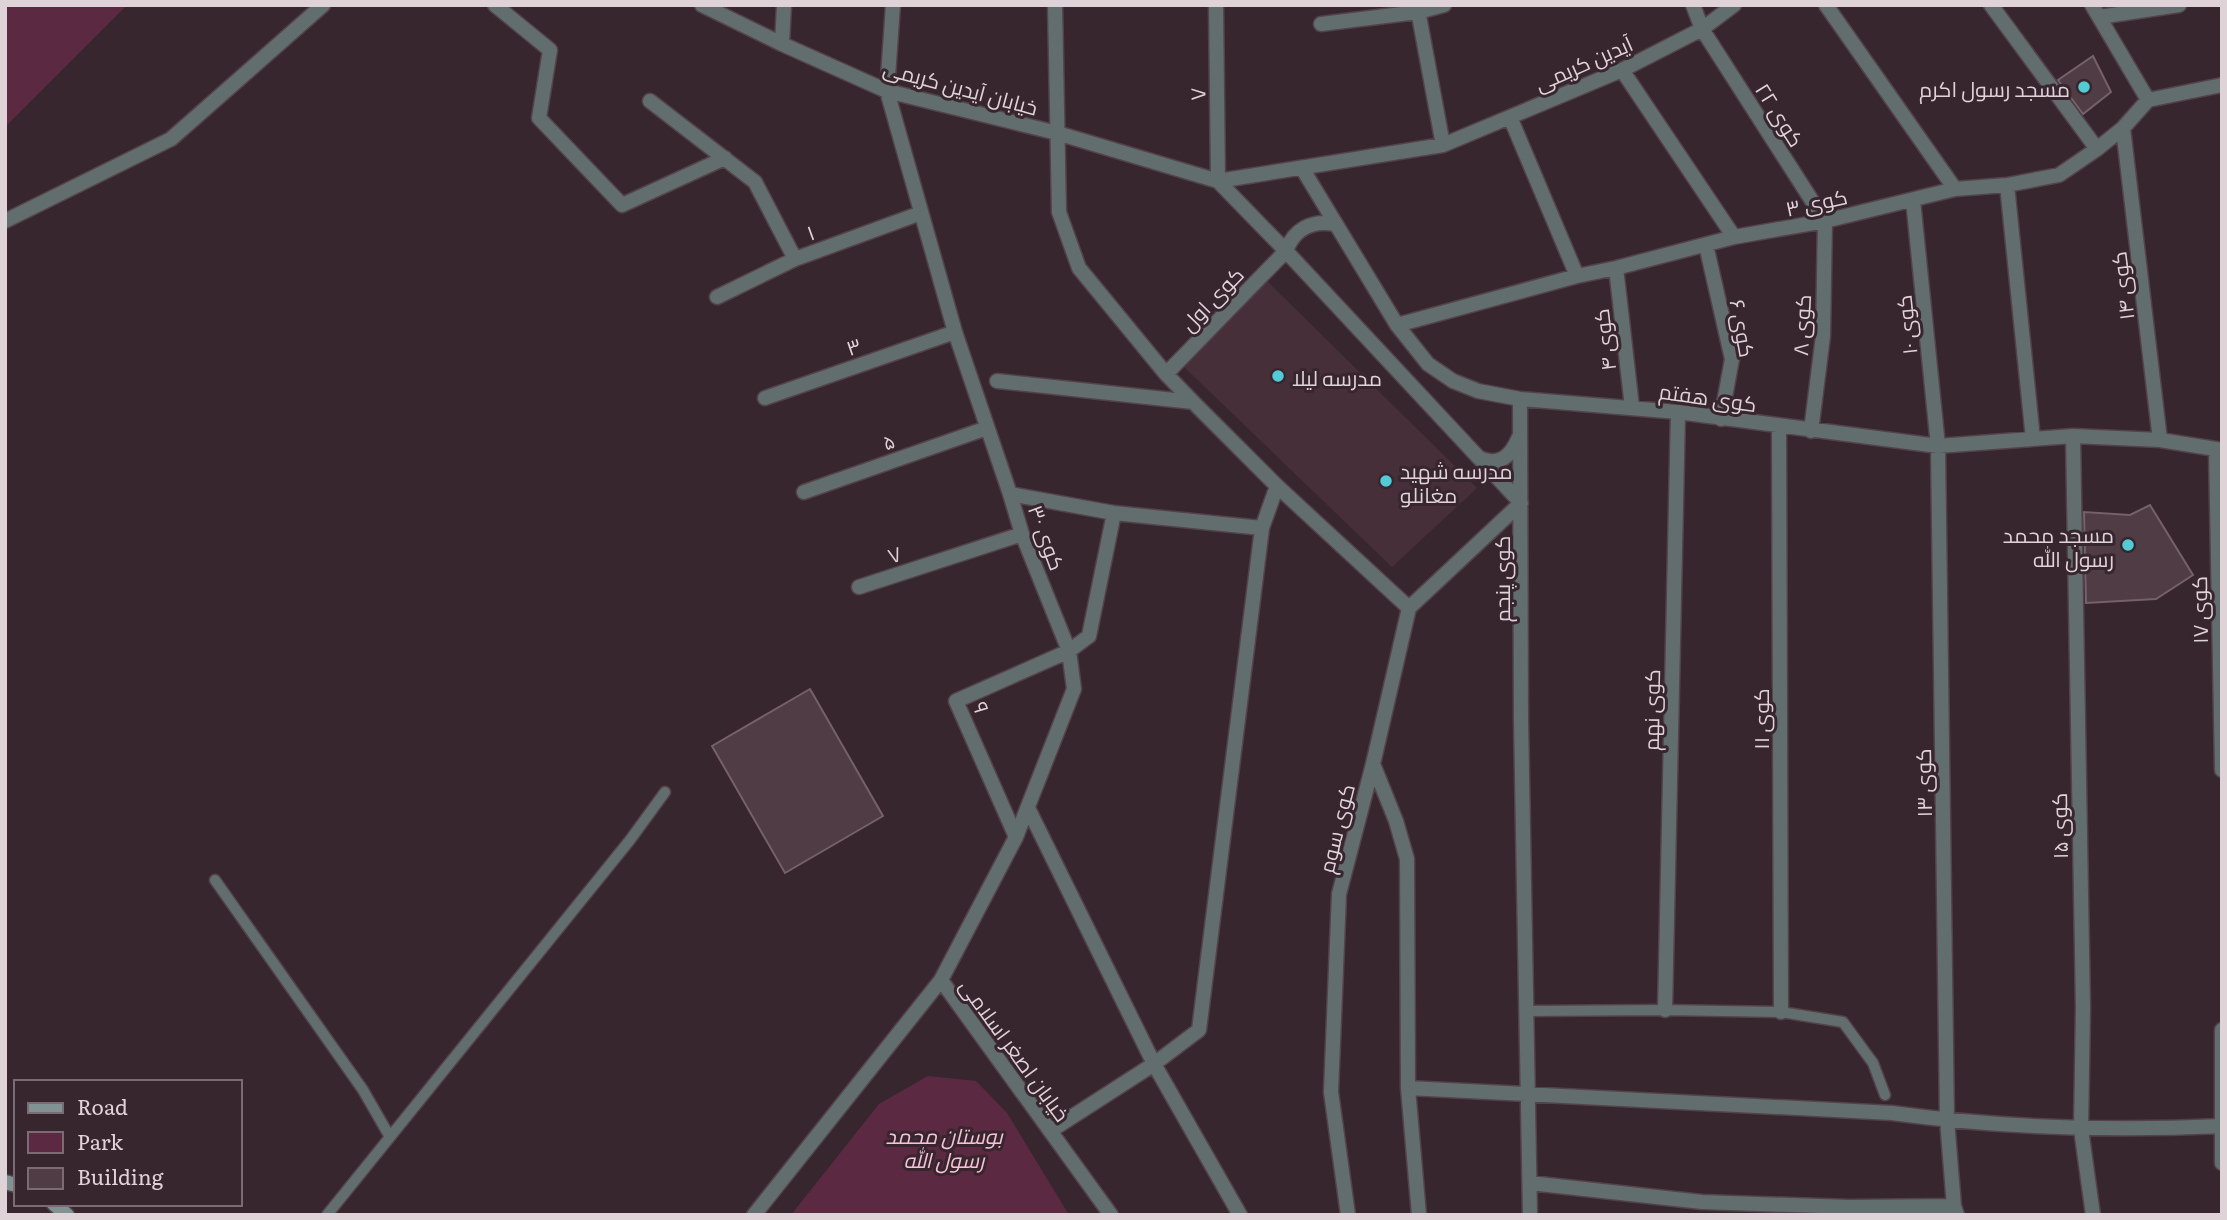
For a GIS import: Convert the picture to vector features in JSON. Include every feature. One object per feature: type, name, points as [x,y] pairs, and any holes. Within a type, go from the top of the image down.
[{"type":"street","points":[[5,221],[171,139],[323,5]]},
{"type":"street","points":[[495,5],[550,50],[539,118],[622,205],[724,158]]},
{"type":"street","name":"خیابان آیدین کریمی","points":[[702,5],[887,91],[1057,133],[1218,181]]},
{"type":"street","points":[[782,44],[784,5]]},
{"type":"street","name":"کوی ۳۰","points":[[893,5],[887,91],[920,213],[986,428],[1022,534],[1069,651],[1073,689],[1016,837],[941,980]]},
{"type":"street","points":[[1055,5],[1059,212],[1079,268],[1166,374],[1193,402],[1277,486],[1409,608],[1521,503],[1218,181]]},
{"type":"street","name":"۷","points":[[1216,5],[1218,181]]},
{"type":"street","points":[[1321,24],[1444,5]]},
{"type":"street","name":"کوی ۲۲","points":[[1693,5],[1702,29],[1825,221]]},
{"type":"street","name":"آیدین کریمی","points":[[1218,181],[1443,145],[1622,70],[1702,29],[1734,5]]},
{"type":"street","points":[[1826,5],[1955,189]]},
{"type":"street","points":[[1992,5],[2097,149]]},
{"type":"street","points":[[2179,5],[2095,11],[2148,100],[2222,85]]},
{"type":"street","points":[[1417,9],[1443,145]]},
{"type":"street","points":[[1622,70],[1734,237]]},
{"type":"street","name":"کوی ۳","points":[[1397,325],[1734,237],[1825,221],[1955,189],[2007,185],[2059,175],[2123,128],[2148,100]]},
{"type":"street","points":[[650,101],[755,182],[795,259]]},
{"type":"street","points":[[1510,117],[1577,276]]},
{"type":"street","name":"کوی ۱۴","points":[[2123,128],[2160,440]]},
{"type":"street","name":"کوی هفتم","points":[[1302,168],[1397,325],[1428,364],[1453,381],[1479,391],[1520,399],[1678,412],[1938,446],[2073,436],[2160,440],[2219,450]]},
{"type":"street","points":[[2007,185],[2033,439]]},
{"type":"street","name":"کوی ۱۰","points":[[1913,200],[1938,446]]},
{"type":"street","name":"۱","points":[[717,298],[795,259],[920,213]]},
{"type":"street","name":"کوی ۸","points":[[1811,431],[1823,336],[1825,221]]},
{"type":"street","name":"کوی اول","points":[[1166,374],[1286,251],[1296,234],[1314,223],[1335,224]]},
{"type":"street","name":"کوی ۶","points":[[1706,246],[1732,359],[1721,419]]},
{"type":"street","name":"کوی ۴","points":[[1616,268],[1632,407]]},
{"type":"street","name":"۳","points":[[765,398],[955,332]]},
{"type":"street","points":[[998,381],[1193,402]]},
{"type":"street","name":"کوی پنجم","points":[[1520,399],[1530,1215]]},
{"type":"street","name":"کوی نهم","points":[[1665,1010],[1678,412]]},
{"type":"street","name":"کوی ۱۱","points":[[1779,426],[1781,1012]]},
{"type":"street","name":"۵","points":[[804,492],[986,428]]},
{"type":"street","name":"کوی ۱۵","points":[[2073,436],[2083,1008],[2081,1129],[2093,1215]]},
{"type":"street","points":[[1478,457],[1489,462],[1503,459],[1513,450],[1519,438]]},
{"type":"street","name":"کوی ۱۳","points":[[1938,446],[1947,1120],[1956,1210]]},
{"type":"street","name":"کوی ۱۷","points":[[2219,450],[2222,770]]},
{"type":"street","points":[[1050,1132],[1154,1064],[1199,1030],[1262,528],[1277,486]]},
{"type":"street","points":[[1010,494],[1114,513],[1262,528]]},
{"type":"street","points":[[1069,651],[1089,636],[1114,513]]},
{"type":"street","name":"۷","points":[[859,587],[1022,534]]},
{"type":"street","name":"کوی سوم","points":[[1348,1215],[1331,1092],[1339,894],[1373,764],[1409,608]]},
{"type":"street","name":"۹","points":[[1016,837],[956,701],[1069,651]]},
{"type":"street","points":[[1373,764],[1396,821],[1407,859],[1408,1088],[1419,1215]]},
{"type":"street","points":[[1028,808],[1154,1064],[1240,1215]]},
{"type":"street","name":"خیابان اصغر اسلامی","points":[[754,1215],[941,980],[1111,1215]]},
{"type":"street","points":[[2222,1030],[2222,1163]]},
{"type":"street","points":[[1408,1088],[1892,1113],[1947,1120],[2081,1129],[2221,1126]]},
{"type":"street","points":[[1530,1184],[1702,1202],[1847,1211],[1956,1210]]},
{"type":"lane","points":[[327,1215],[631,840],[665,792]]},
{"type":"lane","points":[[215,880],[363,1090],[390,1137]]},
{"type":"lane","points":[[1526,1011],[1781,1012],[1843,1022],[1873,1063],[1885,1095]]},
{"type":"shaded area","points":[[1265,279],[1477,488],[1392,567],[1181,364]]},
{"type":"green space","points":[[5,5],[127,5],[5,127]]},
{"type":"green space","name":"بوستان محمد رسول الله","points":[[928,1076],[976,1081],[1007,1113],[1069,1215],[791,1215],[879,1104]]},
{"type":"building","name":"مسجد رسول اکرم","points":[[2093,56],[2111,92],[2083,114],[2058,80]]},
{"type":"building","name":"مسجد محمد رسول الله","points":[[2150,505],[2193,575],[2156,599],[2086,603],[2084,512],[2130,515]]},
{"type":"building","points":[[810,689],[883,816],[785,873],[712,746]]},
{"type":"place","name":"مسجد رسول اکرم","points":[[2084,87]]},
{"type":"place","name":"مدرسه لیلا","points":[[1278,376]]},
{"type":"place","name":"مدرسه شهید مغانلو","points":[[1386,481]]},
{"type":"place","name":"مسجد محمد رسول الله","points":[[2128,545]]}]
